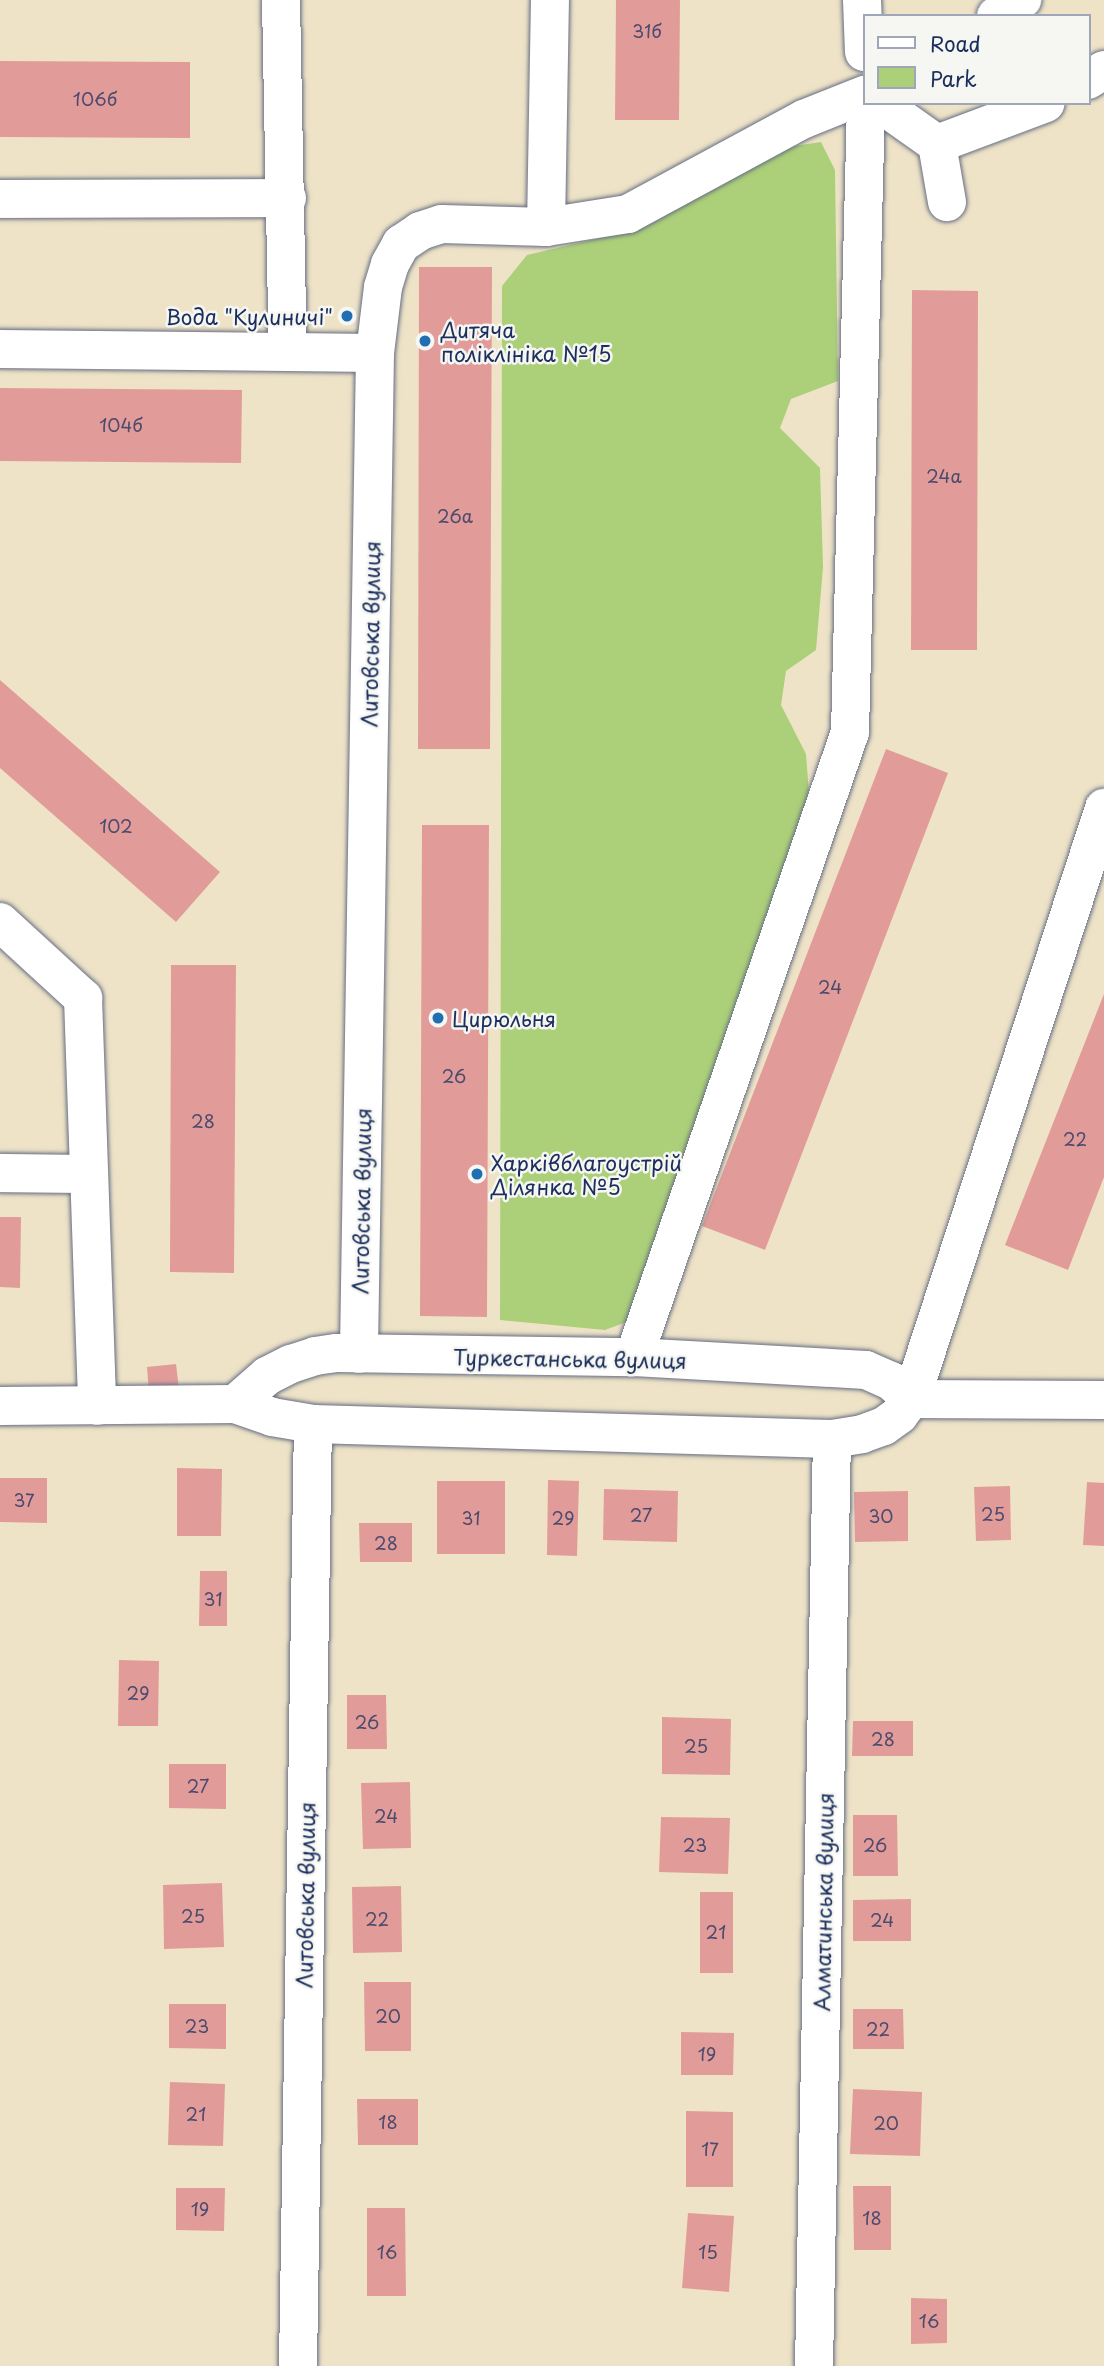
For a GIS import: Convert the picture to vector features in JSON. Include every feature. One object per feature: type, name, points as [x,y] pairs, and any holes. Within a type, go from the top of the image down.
[{"type":"street","points":[[281,0],[288,352]]},
{"type":"street","points":[[546,227],[550,0]]},
{"type":"street","points":[[999,14],[1022,0]]},
{"type":"street","name":"Литовська вулиця","points":[[359,1354],[375,353],[383,287],[390,264],[401,244],[420,231],[442,223],[546,227],[628,214],[804,119],[862,96]]},
{"type":"street","points":[[634,1357],[850,732],[866,105]]},
{"type":"street","points":[[883,105],[937,144],[947,202]]},
{"type":"street","points":[[937,144],[1041,105]]},
{"type":"street","points":[[0,199],[287,198]]},
{"type":"street","points":[[0,349],[375,353]]},
{"type":"street","points":[[0,1406],[234,1404],[272,1417],[313,1423],[832,1438],[862,1434],[884,1426],[899,1415],[912,1399],[1104,808]]},
{"type":"street","points":[[0,922],[83,998],[97,1406]]},
{"type":"street","points":[[0,1173],[89,1174]]},
{"type":"street","name":"Туркестанська вулиця","points":[[234,1404],[267,1376],[291,1364],[315,1356],[359,1354],[634,1357],[866,1370],[891,1381],[912,1399]]},
{"type":"street","points":[[912,1399],[1104,1401]]},
{"type":"street","name":"Литовська вулиця","points":[[298,2366],[313,1423]]},
{"type":"street","name":"Алматинська вулиця","points":[[814,2366],[832,1438]]},
{"type":"green space","points":[[821,142],[835,170],[838,381],[791,399],[780,428],[820,468],[823,567],[816,650],[786,671],[781,705],[806,754],[809,793],[637,1318],[605,1330],[500,1320],[502,286],[527,255],[639,229],[774,149]]},
{"type":"building","points":[[616,0],[680,0],[679,120],[615,120]]},
{"type":"building","points":[[0,61],[190,62],[190,138],[0,137]]},
{"type":"building","points":[[419,267],[492,267],[490,749],[418,749]]},
{"type":"building","points":[[912,290],[978,291],[977,650],[911,650]]},
{"type":"building","name":"Вода \"Кулиничі\"","points":[[347,308],[353,310],[353,322],[347,324],[341,322],[339,316],[341,310]]},
{"type":"building","points":[[0,388],[242,390],[241,463],[0,461]]},
{"type":"building","points":[[0,680],[220,872],[176,922],[0,768]]},
{"type":"building","points":[[886,749],[948,773],[765,1250],[702,1226]]},
{"type":"building","points":[[422,825],[489,825],[487,1317],[420,1316]]},
{"type":"building","points":[[171,965],[236,965],[234,1273],[170,1272]]},
{"type":"building","points":[[1104,994],[1104,1177],[1068,1270],[1005,1245]]},
{"type":"building","points":[[0,1217],[21,1217],[20,1288],[0,1287]]},
{"type":"building","points":[[176,1364],[179,1389],[149,1392],[147,1367]]},
{"type":"building","points":[[177,1468],[222,1469],[221,1536],[177,1536]]},
{"type":"building","points":[[0,1478],[47,1478],[47,1523],[0,1522]]},
{"type":"building","points":[[548,1480],[579,1481],[577,1556],[547,1555]]},
{"type":"building","points":[[437,1481],[505,1481],[505,1554],[437,1554]]},
{"type":"building","points":[[1087,1482],[1104,1483],[1104,1546],[1083,1545]]},
{"type":"building","points":[[1010,1486],[1011,1540],[976,1541],[974,1487]]},
{"type":"building","points":[[604,1489],[678,1491],[677,1542],[603,1540]]},
{"type":"building","points":[[908,1491],[908,1541],[855,1542],[854,1492]]},
{"type":"building","points":[[359,1523],[412,1523],[412,1562],[360,1562]]},
{"type":"building","points":[[200,1571],[227,1571],[227,1626],[199,1626]]},
{"type":"building","points":[[119,1660],[159,1661],[158,1726],[118,1726]]},
{"type":"building","points":[[347,1695],[386,1695],[387,1749],[347,1749]]},
{"type":"building","points":[[662,1717],[731,1719],[730,1775],[662,1774]]},
{"type":"building","points":[[853,1721],[913,1721],[913,1756],[852,1756]]},
{"type":"building","points":[[169,1764],[226,1764],[226,1809],[169,1808]]},
{"type":"building","points":[[410,1782],[411,1848],[363,1849],[361,1783]]},
{"type":"building","points":[[853,1815],[897,1815],[898,1876],[853,1876]]},
{"type":"building","points":[[661,1817],[730,1818],[728,1874],[659,1872]]},
{"type":"building","points":[[222,1883],[224,1947],[164,1949],[163,1885]]},
{"type":"building","points":[[401,1886],[402,1952],[353,1953],[352,1887]]},
{"type":"building","points":[[700,1892],[733,1892],[733,1973],[700,1973]]},
{"type":"building","points":[[911,1899],[911,1941],[853,1941],[853,1900]]},
{"type":"building","points":[[364,1982],[411,1982],[411,2051],[365,2051]]},
{"type":"building","points":[[169,2004],[226,2004],[226,2049],[169,2048]]},
{"type":"building","points":[[853,2009],[903,2009],[904,2049],[853,2049]]},
{"type":"building","points":[[681,2032],[734,2033],[733,2075],[681,2075]]},
{"type":"building","points":[[170,2082],[225,2084],[223,2146],[168,2145]]},
{"type":"building","points":[[853,2089],[922,2092],[920,2156],[850,2154]]},
{"type":"building","points":[[357,2099],[418,2099],[418,2145],[358,2145]]},
{"type":"building","points":[[686,2111],[733,2112],[733,2187],[686,2187]]},
{"type":"building","points":[[853,2186],[891,2186],[891,2250],[854,2250]]},
{"type":"building","points":[[176,2188],[225,2188],[224,2231],[176,2230]]},
{"type":"building","points":[[367,2208],[405,2208],[406,2296],[367,2296]]},
{"type":"building","points":[[688,2213],[734,2216],[729,2292],[682,2288]]},
{"type":"building","points":[[911,2298],[947,2299],[947,2343],[911,2344]]},
{"type":"place","name":"Вода \"Кулиничі\"","points":[[347,316]]},
{"type":"place","name":"Дитяча поліклініка №15","points":[[425,341]]},
{"type":"place","name":"Цирюльня","points":[[438,1018]]},
{"type":"place","name":"Харківблагоустрій Ділянка №5","points":[[477,1174]]}]
